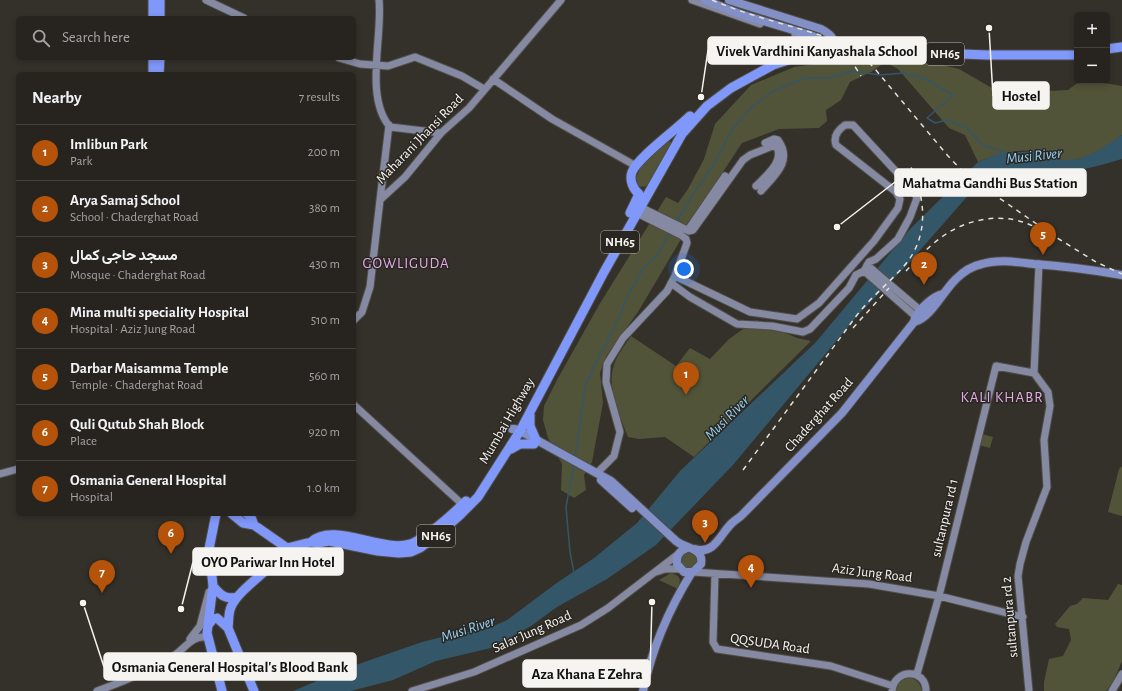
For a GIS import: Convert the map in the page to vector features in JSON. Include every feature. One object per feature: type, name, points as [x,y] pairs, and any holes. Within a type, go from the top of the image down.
[{"type":"highway","points":[[153,0],[153,16]]},
{"type":"highway","points":[[160,0],[160,16]]},
{"type":"highway","name":"Mumbai Highway","points":[[636,166],[665,137],[722,89],[747,72],[764,63],[804,50],[832,46],[1074,50]]},
{"type":"highway","name":"Mumbai Highway","points":[[372,546],[408,544],[416,541],[463,505],[475,492],[531,412],[642,212],[649,193],[682,134],[693,120],[720,95],[749,77],[773,65],[832,46],[972,54],[1074,55]]},
{"type":"highway","points":[[1110,48],[1122,47]]},
{"type":"highway","points":[[1110,54],[1122,52]]},
{"type":"highway","points":[[153,60],[153,72]]},
{"type":"highway","points":[[159,72],[160,60]]},
{"type":"highway","points":[[636,166],[630,179],[633,187],[639,194],[649,193]]},
{"type":"highway","name":"Mumbai Highway","points":[[287,548],[311,542],[318,543],[329,541],[372,546],[399,553],[410,552],[420,548],[460,515],[478,497],[508,451],[516,432],[639,194]]},
{"type":"highway","points":[[508,451],[520,444],[535,442],[530,426],[531,412]]},
{"type":"highway","points":[[216,516],[209,549],[213,586],[208,625],[208,640],[222,691]]},
{"type":"highway","points":[[228,628],[231,607],[237,597],[279,560],[287,548],[254,525],[243,522],[235,516]]},
{"type":"highway","points":[[250,516],[254,525]]},
{"type":"highway","points":[[213,586],[224,597],[237,597]]},
{"type":"highway","points":[[208,625],[213,619],[217,618],[228,628],[254,691]]},
{"type":"main road","points":[[705,0],[740,14],[813,36],[832,46]]},
{"type":"main road","points":[[729,0],[821,29],[830,34],[832,46]]},
{"type":"main road","name":"Chaderghat Road","points":[[916,316],[920,320],[941,299],[943,294],[965,271],[983,263],[1011,261],[1122,275]]},
{"type":"main road","name":"Chaderghat Road","points":[[691,548],[704,550],[712,547],[732,523],[737,520],[842,413],[916,316],[937,295],[943,294]]},
{"type":"main road","points":[[516,432],[587,470],[603,482],[616,489]]},
{"type":"main road","points":[[587,470],[598,472],[673,543],[678,554],[677,564],[683,581],[682,587]]},
{"type":"main road","name":"Chaderghat Road","points":[[701,560],[713,551],[736,525],[737,520]]},
{"type":"main road","points":[[643,691],[655,645],[682,587],[692,572],[699,567],[701,560],[691,548],[673,543]]},
{"type":"main road","points":[[678,554],[691,548]]},
{"type":"main road","points":[[680,569],[684,572],[692,572]]},
{"type":"street","points":[[206,0],[240,16]]},
{"type":"street","points":[[379,0],[377,93],[382,114],[388,125],[380,200]]},
{"type":"street","name":"Maharani Jhansi Road","points":[[356,318],[362,312],[370,287],[380,200],[405,177],[441,133],[469,108],[561,0]]},
{"type":"street","points":[[692,0],[738,18],[801,36],[807,42],[804,50]]},
{"type":"street","points":[[346,60],[360,64],[388,66],[415,57],[462,76],[484,89]]},
{"type":"street","points":[[493,79],[552,119],[636,166]]},
{"type":"street","points":[[671,283],[690,297],[737,324],[772,326],[803,332],[810,329],[849,288],[856,275],[867,269],[898,238],[910,217],[917,198],[914,190],[852,125],[849,124],[840,128],[835,137],[836,146],[896,192],[900,202],[898,208],[874,241],[819,303],[797,319],[750,312],[675,276]]},
{"type":"street","points":[[388,125],[401,129],[441,133]]},
{"type":"street","points":[[684,231],[723,178],[741,157],[756,147],[776,140],[784,153],[783,164],[759,189]]},
{"type":"street","points":[[642,212],[684,231]]},
{"type":"street","points":[[598,472],[614,456],[620,432],[606,382],[607,364],[623,338],[667,291],[675,276],[687,243],[684,231]]},
{"type":"street","points":[[1034,374],[1039,264]]},
{"type":"street","points":[[867,269],[904,301],[916,316]]},
{"type":"street","name":"sultanpura rd 1","points":[[916,674],[940,596],[996,366],[1034,374]]},
{"type":"street","name":"sultanpura rd 2","points":[[1029,691],[1018,576],[1020,564],[1047,487],[1044,440],[1050,406],[1048,392],[1034,374]]},
{"type":"street","points":[[356,407],[463,505]]},
{"type":"street","points":[[0,474],[16,470]]},
{"type":"street","name":"Salar Jung Road","points":[[412,691],[474,672],[581,625],[608,608],[678,554]]},
{"type":"street","points":[[701,560],[709,571],[715,574]]},
{"type":"street","name":"Salar Jung Road","points":[[651,575],[664,569],[680,569]]},
{"type":"street","name":"Aziz Jung Road","points":[[692,572],[858,582],[940,596],[1023,617]]},
{"type":"street","name":"QQSUDA Road","points":[[715,574],[714,642],[717,649],[831,666],[892,688]]},
{"type":"street","points":[[167,659],[198,630],[202,621],[208,594],[213,586]]},
{"type":"street","points":[[96,691],[136,676],[167,659],[197,637],[208,640]]},
{"type":"street","points":[[892,688],[899,676],[905,673],[916,674],[925,682],[926,691]]},
{"type":"street","points":[[1112,691],[1122,674]]},
{"type":"green space","points":[[835,61],[885,62],[871,72],[850,82],[841,100],[826,110],[827,121],[819,128],[779,129],[742,143],[700,207],[638,312],[607,355],[600,373],[603,403],[592,462],[584,475],[586,490],[574,498],[561,490],[562,464],[548,438],[543,420],[544,406],[599,305],[666,197],[678,203],[688,189],[704,159],[715,124],[751,85],[794,67]]},
{"type":"green space","points":[[885,62],[934,63],[959,69],[992,88],[1006,93],[1068,90],[1076,84],[1110,84],[1122,86],[1122,135],[1094,154],[1078,159],[1061,160],[1035,151],[1020,151],[1006,153],[978,162],[965,135],[949,128],[898,69]]},
{"type":"green space","points":[[667,140],[671,142],[671,145],[649,184],[644,187],[638,186],[635,181],[640,168]]},
{"type":"green space","points":[[756,320],[797,338],[811,341],[694,457],[665,437],[639,439],[628,437],[615,401],[612,374],[615,361],[631,336],[676,366],[690,348],[710,359],[729,339]]},
{"type":"green space","points":[[982,434],[993,437],[990,448],[979,445]]},
{"type":"green space","points":[[1122,466],[1122,516],[1108,512],[1119,469]]},
{"type":"green space","points":[[689,551],[695,554],[698,560],[695,566],[689,569],[683,566],[680,560],[683,554]]},
{"type":"green space","points":[[671,573],[678,576],[680,580],[678,589],[659,580]]},
{"type":"green space","points":[[1118,584],[1122,585],[1122,661],[1113,682],[1106,691],[1044,691],[1044,682],[1049,659],[1063,656],[1071,640],[1069,629],[1057,627],[1055,624],[1070,606],[1077,604],[1083,598],[1108,600]]},
{"type":"green space","points":[[908,677],[917,681],[922,691],[896,691],[899,682]]},
{"type":"water","name":"Musi River","points":[[1122,135],[1122,159],[1070,172],[1036,177],[983,181],[979,183],[908,264],[858,315],[733,465],[656,545],[607,579],[557,607],[531,626],[491,648],[436,661],[393,680],[351,691],[293,691],[350,667],[422,642],[458,633],[487,629],[507,620],[558,582],[594,558],[637,523],[680,471],[816,342],[911,228],[978,162],[1001,153],[1036,151],[1062,160],[1079,159],[1098,151]]},
{"type":"waterway","name":"Musi River","points":[[676,222],[695,191],[713,166],[733,128],[752,107],[773,91],[805,78],[828,78],[853,71],[880,75],[903,73],[925,79],[953,95],[927,118],[935,123],[947,120],[967,128],[983,145],[1008,153]]},
{"type":"waterway","points":[[575,458],[585,388],[594,366],[619,317],[628,295],[643,269],[658,254],[670,232]]},
{"type":"waterway","points":[[574,464],[566,507],[570,552],[574,573]]},
{"type":"railway","points":[[712,0],[752,15],[817,34],[842,44],[854,51],[875,69],[948,156],[966,175],[1054,236],[1096,262],[1122,274]]},
{"type":"railway","points":[[836,44],[847,54],[861,76]]},
{"type":"railway","points":[[743,470],[857,315],[904,266],[912,254],[918,242],[923,216],[919,189],[909,163]]},
{"type":"railway","points":[[906,271],[939,239],[961,226],[986,219],[998,218],[1011,219],[1035,227]]},
{"type":"railway","points":[[853,328],[889,288]]},
{"type":"place","name":"Hostel","points":[[989,28]]},
{"type":"place","name":"Vivek Vardhini Kanyashala School","points":[[701,97]]},
{"type":"place","name":"Mahatma Gandhi Bus Station","points":[[837,227]]},
{"type":"place","name":"Darbar Maisamma Temple","points":[[1043,255]]},
{"type":"place","name":"Arya Samaj School","points":[[924,285]]},
{"type":"place","name":"Imlibun Park","points":[[686,395]]},
{"type":"place","name":"مسجد حاجی کمال","points":[[705,543]]},
{"type":"place","name":"Quli Qutub Shah Block","points":[[171,554]]},
{"type":"place","name":"Mina multi speciality Hospital","points":[[751,588]]},
{"type":"place","name":"Osmania General Hospital","points":[[102,593]]},
{"type":"place","name":"Aza Khana E Zehra","points":[[652,602]]},
{"type":"place","name":"Osmania General Hospital's Blood Bank","points":[[83,603]]},
{"type":"place","name":"OYO Pariwar Inn Hotel","points":[[181,609]]},
{"type":"district","name":"GOWLIGUDA","points":[[406,263]]},
{"type":"district","name":"KALI KHABR","points":[[1002,397]]}]
